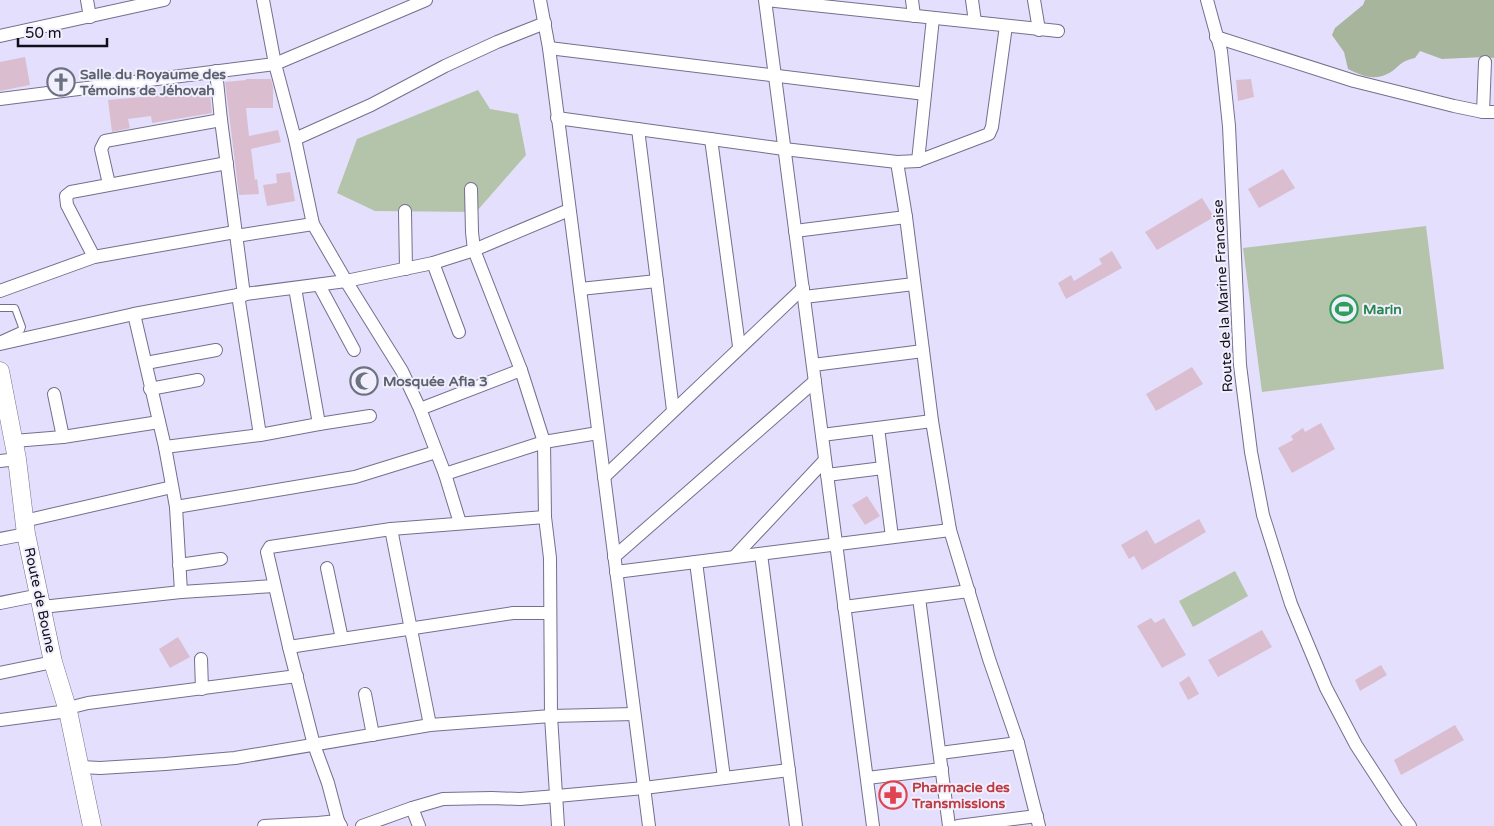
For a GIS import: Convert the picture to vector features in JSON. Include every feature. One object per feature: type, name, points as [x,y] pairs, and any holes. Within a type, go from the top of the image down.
[{"type":"street","points":[[87,0],[90,17]]},
{"type":"street","points":[[0,36],[164,0]]},
{"type":"street","points":[[262,0],[275,64],[295,139],[313,224],[402,371],[420,410],[445,474],[460,523]]},
{"type":"street","points":[[0,100],[275,64],[426,0]]},
{"type":"street","points":[[540,0],[549,48],[649,826]]},
{"type":"street","points":[[873,826],[766,0],[857,5],[914,16],[1058,32]]},
{"type":"street","points":[[912,0],[914,16]]},
{"type":"street","points":[[972,0],[975,22]]},
{"type":"street","points":[[1034,0],[1039,30]]},
{"type":"street","name":"Route de la Marine Francaise","points":[[1207,0],[1221,51],[1229,126],[1240,365],[1251,452],[1263,515],[1290,604],[1326,688],[1356,746],[1410,826]]},
{"type":"street","points":[[918,161],[933,18]]},
{"type":"street","points":[[295,139],[371,105],[471,54],[545,23]]},
{"type":"street","points":[[558,118],[784,149],[897,162],[918,161],[989,134],[992,127],[1006,26]]},
{"type":"street","points":[[1216,37],[1354,81],[1489,112],[1485,62]]},
{"type":"street","points":[[549,48],[925,94]]},
{"type":"street","points":[[216,71],[236,234],[241,295],[260,435]]},
{"type":"street","points":[[109,184],[100,149],[105,141],[221,120]]},
{"type":"street","points":[[638,129],[673,410]]},
{"type":"street","points":[[711,139],[739,346]]},
{"type":"street","points":[[897,162],[906,217],[932,422],[950,530],[1018,743],[1038,821],[958,826]]},
{"type":"street","points":[[94,257],[67,205],[66,196],[71,192],[227,163]]},
{"type":"street","points":[[471,190],[474,250],[521,370],[544,442],[545,516],[550,558],[550,716],[558,826]]},
{"type":"street","points":[[0,344],[134,314],[241,295],[346,281],[433,263],[474,250],[569,210]]},
{"type":"street","points":[[405,212],[406,269]]},
{"type":"street","points":[[795,231],[906,217]]},
{"type":"street","points":[[0,291],[94,257],[236,234],[313,224]]},
{"type":"street","points":[[433,263],[459,332]]},
{"type":"street","points":[[580,289],[657,282]]},
{"type":"street","points":[[604,476],[739,346],[803,293],[914,284]]},
{"type":"street","points":[[318,285],[354,350]]},
{"type":"street","points":[[295,288],[319,424]]},
{"type":"street","points":[[134,314],[165,447],[176,508],[182,592]]},
{"type":"street","points":[[146,363],[216,350]]},
{"type":"street","points":[[813,365],[923,351]]},
{"type":"street","points":[[420,410],[521,370]]},
{"type":"street","name":"Route de Boune","points":[[0,371],[14,442],[9,460],[53,662],[68,711],[92,826]]},
{"type":"street","points":[[150,389],[198,380]]},
{"type":"street","points":[[614,557],[815,381]]},
{"type":"street","points":[[54,394],[63,437]]},
{"type":"street","points":[[165,447],[260,435],[370,416]]},
{"type":"street","points":[[14,442],[63,437],[158,422]]},
{"type":"street","points":[[822,435],[932,422]]},
{"type":"street","points":[[878,428],[892,537]]},
{"type":"street","points":[[445,474],[544,442],[598,433]]},
{"type":"street","points":[[176,508],[355,477],[436,452]]},
{"type":"street","points":[[735,556],[825,460]]},
{"type":"street","points":[[827,475],[883,468]]},
{"type":"street","points":[[0,539],[25,528],[172,488]]},
{"type":"street","points":[[264,826],[340,823],[314,745],[289,647],[267,552],[270,547],[391,529],[545,516]]},
{"type":"street","points":[[391,529],[430,725]]},
{"type":"street","points":[[616,572],[950,530]]},
{"type":"street","points":[[761,554],[796,826]]},
{"type":"street","points":[[179,565],[221,559]]},
{"type":"street","points":[[696,562],[724,778]]},
{"type":"street","points":[[326,568],[342,639]]},
{"type":"street","points":[[0,603],[274,586]]},
{"type":"street","points":[[844,607],[969,591]]},
{"type":"street","points":[[919,598],[949,826]]},
{"type":"street","points":[[289,647],[513,613],[550,614]]},
{"type":"street","points":[[201,659],[202,689]]},
{"type":"street","points":[[0,673],[53,662]]},
{"type":"street","points":[[0,720],[68,711],[72,707],[88,703],[297,676]]},
{"type":"street","points":[[365,694],[373,735]]},
{"type":"street","points":[[80,767],[100,768],[235,758],[430,725],[550,716],[634,714]]},
{"type":"street","points":[[940,753],[1018,743]]},
{"type":"street","points":[[867,778],[942,768]]},
{"type":"street","points":[[362,826],[444,799],[520,799],[556,796],[644,788],[789,770]]},
{"type":"street","points":[[412,808],[418,826]]},
{"type":"lane","points":[[0,308],[15,308],[22,327],[21,330],[0,339]]},
{"type":"green space","points":[[1365,0],[1494,0],[1494,58],[1442,59],[1420,51],[1415,58],[1405,61],[1391,72],[1382,76],[1362,75],[1348,69],[1344,52],[1332,35],[1335,28],[1363,5]]},
{"type":"green space","points":[[478,90],[490,109],[518,114],[526,155],[476,212],[375,211],[337,193],[357,139]]},
{"type":"green space","name":"Marin","points":[[1426,226],[1444,369],[1262,392],[1243,248]]},
{"type":"green space","points":[[1235,571],[1248,596],[1193,627],[1179,601]]},
{"type":"building","points":[[25,57],[30,85],[0,91],[0,62]]},
{"type":"building","points":[[246,79],[271,79],[273,87],[273,108],[246,108],[249,136],[278,130],[281,142],[251,149],[259,194],[239,195],[225,82]]},
{"type":"building","points":[[1251,79],[1254,97],[1238,101],[1236,80]]},
{"type":"building","points":[[209,86],[212,113],[152,123],[151,116],[128,119],[130,128],[112,132],[108,100],[186,93],[185,90]]},
{"type":"building","points":[[1283,169],[1295,188],[1259,208],[1248,189]]},
{"type":"building","points":[[290,172],[295,201],[267,206],[263,185],[277,183],[276,174]]},
{"type":"building","points":[[1202,198],[1214,217],[1157,250],[1145,232]]},
{"type":"building","points":[[1112,251],[1122,268],[1066,299],[1058,283],[1071,275],[1074,281],[1102,264],[1099,259]]},
{"type":"building","points":[[1192,367],[1203,384],[1156,411],[1146,394]]},
{"type":"building","points":[[1321,423],[1335,449],[1292,473],[1278,448],[1293,440],[1291,436],[1303,428],[1305,432]]},
{"type":"building","points":[[867,496],[880,516],[865,525],[852,505]]},
{"type":"building","points":[[1199,519],[1206,532],[1142,570],[1134,556],[1129,559],[1121,545],[1147,530],[1155,544]]},
{"type":"building","points":[[1151,618],[1155,623],[1164,618],[1186,655],[1162,668],[1137,626]]},
{"type":"building","points":[[1262,630],[1272,647],[1218,677],[1208,660]]},
{"type":"building","points":[[178,637],[190,657],[170,668],[159,649]]},
{"type":"building","points":[[1381,665],[1387,675],[1360,691],[1355,680]]},
{"type":"building","points":[[1189,676],[1199,694],[1188,700],[1179,683]]},
{"type":"building","points":[[1455,725],[1464,740],[1401,775],[1394,760]]},
{"type":"building","points":[[900,782],[902,800],[882,801],[880,785]]},
{"type":"place","name":"Salle du Royaume des Témoins de Jéhovah","points":[[61,82]]},
{"type":"place","name":"Marin","points":[[1344,309]]},
{"type":"place","name":"Mosquée Afia 3","points":[[364,381]]},
{"type":"place","name":"Pharmacie des Transmissions","points":[[893,795]]}]
